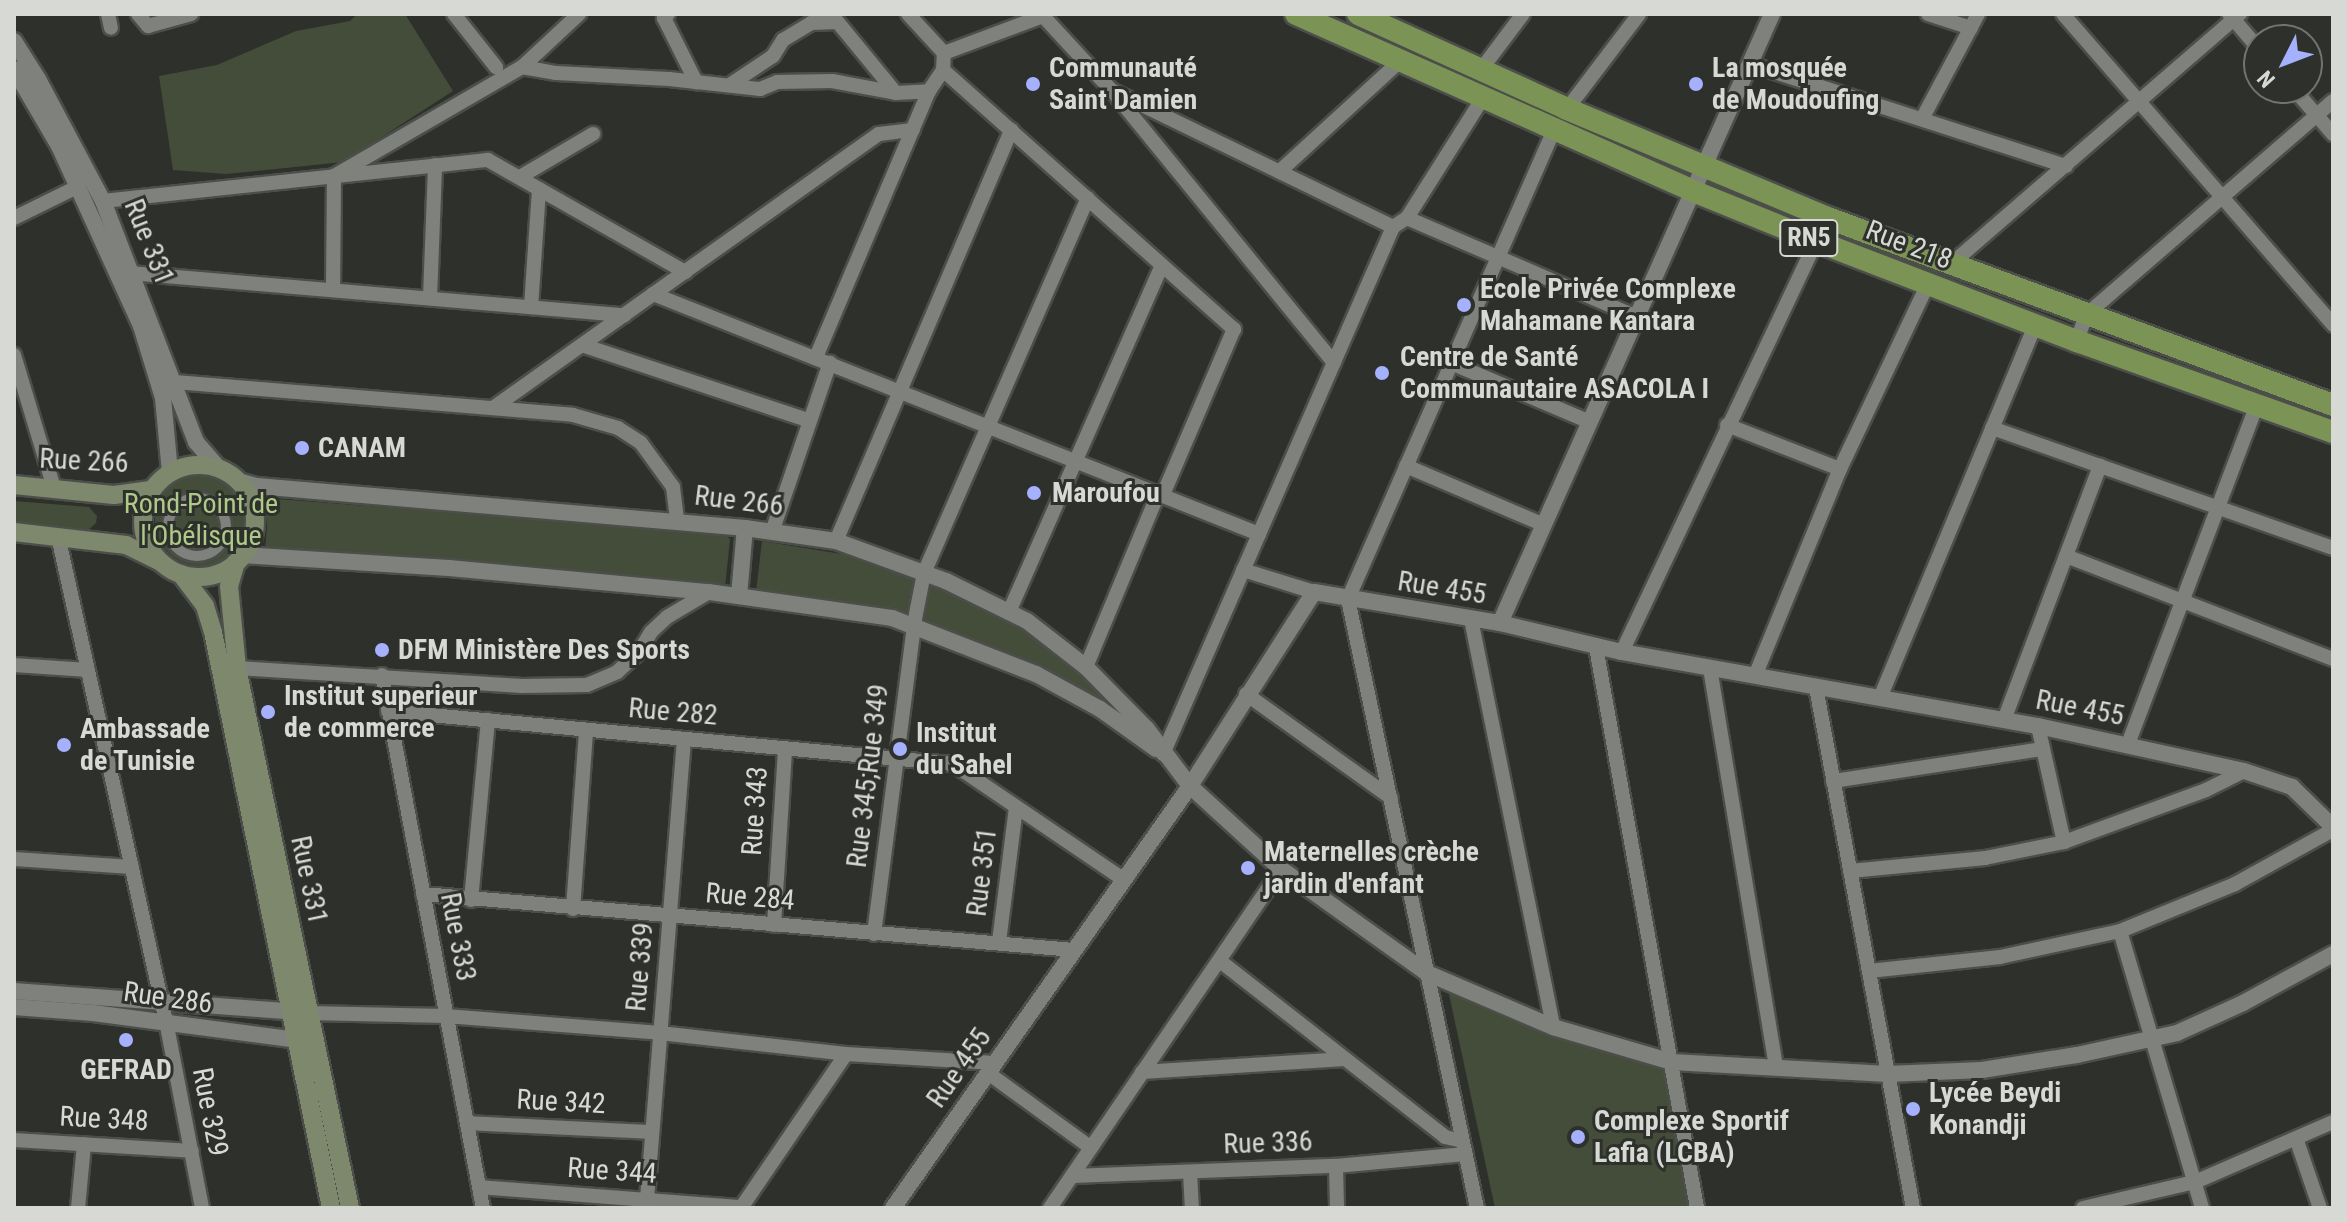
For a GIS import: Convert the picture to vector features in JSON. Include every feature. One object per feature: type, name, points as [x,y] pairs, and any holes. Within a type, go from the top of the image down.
[{"type":"highway","name":"Rue 218","points":[[1296,14],[1693,191],[1816,241],[2077,341],[2333,432]]},
{"type":"highway","name":"Rue 218","points":[[1358,14],[1480,71],[1704,168],[1950,265],[2333,405]]},
{"type":"main road","points":[[14,532],[126,545],[181,574],[210,576],[239,559],[249,546],[255,523],[251,500],[238,481],[219,468],[194,465],[170,472],[151,490],[144,509],[143,529],[150,548],[162,563]]},
{"type":"main road","name":"Rue 266","points":[[14,485],[114,495],[151,490]]},
{"type":"main road","name":"Rue 331","points":[[239,559],[229,586],[237,668],[299,1012]]},
{"type":"main road","name":"Rue 331","points":[[181,574],[205,606],[213,632],[299,1012],[350,1208]]},
{"type":"main road","name":"Rue 331","points":[[306,1041],[331,1208]]},
{"type":"street","points":[[138,14],[148,26],[191,14]]},
{"type":"street","points":[[454,14],[496,67]]},
{"type":"street","points":[[334,176],[522,67],[579,14]]},
{"type":"street","points":[[668,14],[664,18],[696,82]]},
{"type":"street","points":[[772,532],[810,421],[823,360],[929,91],[943,70],[944,53],[908,14]]},
{"type":"street","points":[[1480,71],[1523,14]]},
{"type":"street","points":[[1567,109],[1639,14]]},
{"type":"street","points":[[1928,14],[1971,28]]},
{"type":"street","points":[[1922,119],[1978,14]]},
{"type":"street","points":[[2063,14],[2333,325]]},
{"type":"street","points":[[944,53],[1044,15],[1111,90],[1334,363]]},
{"type":"street","points":[[1500,623],[1750,64],[1768,16]]},
{"type":"street","points":[[1950,265],[2234,16]]},
{"type":"street","points":[[731,84],[773,56],[783,40],[811,23],[834,18],[896,93]]},
{"type":"street","name":"Rue 331","points":[[14,41],[38,79],[103,201],[196,442],[219,468]]},
{"type":"street","points":[[1280,171],[1400,61]]},
{"type":"street","points":[[1750,64],[2066,166]]},
{"type":"street","points":[[522,67],[556,73],[731,84],[760,89],[777,82],[832,81],[896,93],[929,91]]},
{"type":"street","name":"Rue 331","points":[[14,69],[79,186],[141,326],[163,398],[170,472]]},
{"type":"street","points":[[943,70],[1234,329],[1086,667]]},
{"type":"street","points":[[1111,90],[1393,227]]},
{"type":"street","points":[[1163,754],[1393,227],[1407,218],[1483,98]]},
{"type":"street","points":[[2077,341],[2086,315],[2333,101]]},
{"type":"street","points":[[2307,104],[2333,134]]},
{"type":"street","points":[[493,408],[879,134],[913,130]]},
{"type":"street","points":[[836,541],[1011,130]]},
{"type":"street","points":[[1477,1208],[1348,599],[1554,130]]},
{"type":"street","points":[[520,177],[593,134]]},
{"type":"street","points":[[103,201],[488,160],[685,272]]},
{"type":"street","points":[[430,298],[435,165]]},
{"type":"street","points":[[333,290],[334,176]]},
{"type":"street","points":[[14,218],[79,186]]},
{"type":"street","points":[[531,307],[539,189]]},
{"type":"street","name":"Rue 345;Rue 349","points":[[874,934],[914,624],[924,573],[1088,198]]},
{"type":"street","points":[[1407,218],[1637,317]]},
{"type":"street","points":[[1622,652],[1816,241]]},
{"type":"street","points":[[1009,612],[1162,265]]},
{"type":"street","points":[[131,273],[624,315]]},
{"type":"street","points":[[1755,676],[1840,469],[1928,284]]},
{"type":"street","points":[[653,294],[1259,534]]},
{"type":"street","points":[[1880,698],[2035,325]]},
{"type":"street","points":[[582,345],[810,421]]},
{"type":"street","points":[[14,355],[54,488]]},
{"type":"street","points":[[1451,363],[1590,422]]},
{"type":"street","points":[[175,382],[573,415],[618,428],[641,443],[673,487],[677,522]]},
{"type":"street","points":[[2128,744],[2257,405]]},
{"type":"street","points":[[1727,425],[1840,469]]},
{"type":"street","points":[[1992,428],[2333,548]]},
{"type":"street","points":[[1406,466],[1544,525]]},
{"type":"street","points":[[2004,720],[2100,466]]},
{"type":"street","name":"Rue 266","points":[[238,481],[257,486],[745,528],[836,541],[924,573],[1027,621],[1086,667],[1147,729],[1190,786],[1281,869],[1427,973],[1553,1027],[1672,1062],[1888,1074],[1982,1070],[2152,1041],[2243,1003],[2333,954]]},
{"type":"street","points":[[201,498],[218,507],[226,524],[225,533],[222,542],[208,554],[190,555],[175,546],[169,537],[169,517],[181,502],[201,498]]},
{"type":"street","points":[[739,596],[745,528]]},
{"type":"street","name":"Rue 329","points":[[58,536],[163,1004],[202,1208]]},
{"type":"street","points":[[2066,556],[2333,659]]},
{"type":"street","name":"Rue 266","points":[[239,559],[449,568],[709,592],[865,613],[914,624],[1036,674],[1100,709],[1163,754]]},
{"type":"street","points":[[1243,570],[1314,592]]},
{"type":"street","points":[[237,668],[521,686],[587,685],[617,672],[639,652],[651,632],[667,617],[709,592]]},
{"type":"street","name":"Rue 455","points":[[893,1208],[1190,786],[1314,592],[1500,623],[1596,647],[2128,744],[2244,771],[2292,787],[2333,828]]},
{"type":"street","points":[[1471,619],[1553,1027]]},
{"type":"street","points":[[1596,647],[1697,1208]]},
{"type":"street","points":[[14,665],[88,670]]},
{"type":"street","points":[[1710,668],[1776,1068]]},
{"type":"street","name":"Rue 333","points":[[382,675],[483,1208]]},
{"type":"street","points":[[1816,687],[1913,1208]]},
{"type":"street","points":[[1246,694],[1391,798]]},
{"type":"street","name":"Rue 282","points":[[388,711],[953,764],[1016,808]]},
{"type":"street","points":[[471,900],[488,720]]},
{"type":"street","points":[[2038,726],[2064,842]]},
{"type":"street","points":[[573,909],[586,730]]},
{"type":"street","name":"Rue 339","points":[[647,1199],[684,739]]},
{"type":"street","name":"Rue 343","points":[[774,925],[785,748]]},
{"type":"street","points":[[1833,781],[2043,749]]},
{"type":"street","points":[[1850,871],[1985,858],[2064,842],[2206,790],[2244,771]]},
{"type":"street","points":[[1016,808],[1123,879]]},
{"type":"street","name":"Rue 351","points":[[999,942],[1016,808]]},
{"type":"street","points":[[1869,971],[2000,957],[2120,931],[2235,884],[2333,828]]},
{"type":"street","points":[[14,859],[132,867]]},
{"type":"street","points":[[1050,1208],[1281,869]]},
{"type":"street","name":"Rue 284","points":[[423,894],[1073,950]]},
{"type":"street","points":[[2120,931],[2202,1208]]},
{"type":"street","points":[[1220,961],[1445,1137],[1464,1148]]},
{"type":"street","points":[[14,991],[299,1012],[446,1016],[660,1033],[992,1068],[1090,1147]]},
{"type":"street","name":"Rue 286","points":[[14,1007],[93,1013],[167,1026],[306,1041]]},
{"type":"street","points":[[741,1208],[846,1054]]},
{"type":"street","points":[[1142,1072],[1345,1059]]},
{"type":"street","points":[[2083,1208],[2195,1182],[2297,1141],[2333,1122]]},
{"type":"street","name":"Rue 342","points":[[467,1123],[652,1132]]},
{"type":"street","name":"Rue 348","points":[[14,1140],[192,1151]]},
{"type":"street","points":[[2297,1141],[2320,1208]]},
{"type":"street","points":[[78,1208],[84,1144]]},
{"type":"street","name":"Rue 336","points":[[1072,1176],[1336,1166],[1464,1148]]},
{"type":"street","points":[[1336,1166],[1337,1208]]},
{"type":"street","points":[[1190,1172],[1192,1208]]},
{"type":"street","name":"Rue 344","points":[[479,1187],[741,1208]]},
{"type":"green space","points":[[357,14],[405,14],[453,91],[343,162],[226,174],[173,170],[159,76],[217,65],[296,31],[350,21]]},
{"type":"green space","name":"Rond-Point de l'Obélisque","points":[[192,474],[210,474],[227,481],[240,494],[247,520],[240,546],[227,559],[210,566],[192,566],[175,559],[162,546],[155,529],[155,511],[162,494],[175,481]]},
{"type":"green space","points":[[264,498],[724,533],[730,539],[725,588],[265,550],[267,527]]},
{"type":"green space","points":[[14,501],[89,507],[97,516],[96,523],[88,530],[14,523]]},
{"type":"green space","points":[[762,541],[860,557],[926,580],[1022,626],[1056,649],[1136,723],[986,648],[756,592]]},
{"type":"green space","name":"Complexe Sportif Lafia (LCBA)","points":[[1447,985],[1663,1067],[1688,1208],[1495,1208]]},
{"type":"place","name":"Communauté Saint Damien","points":[[1033,84]]},
{"type":"place","name":"La mosquée de Moudoufing","points":[[1696,84]]},
{"type":"place","name":"Ecole Privée Complexe Mahamane Kantara","points":[[1464,305]]},
{"type":"place","name":"Centre de Santé Communautaire ASACOLA I","points":[[1382,373]]},
{"type":"place","name":"CANAM","points":[[302,448]]},
{"type":"place","name":"Maroufou","points":[[1034,493]]},
{"type":"place","name":"DFM Ministère Des Sports","points":[[382,650]]},
{"type":"place","name":"Institut superieur de commerce","points":[[268,712]]},
{"type":"place","name":"Ambassade de Tunisie","points":[[64,745]]},
{"type":"place","name":"Institut du Sahel","points":[[900,749]]},
{"type":"place","name":"Maternelles crèche jardin d'enfant","points":[[1248,868]]},
{"type":"place","name":"GEFRAD","points":[[126,1040]]},
{"type":"place","name":"Lycée Beydi Konandji","points":[[1913,1109]]},
{"type":"place","name":"Complexe Sportif Lafia (LCBA)","points":[[1578,1137]]}]
